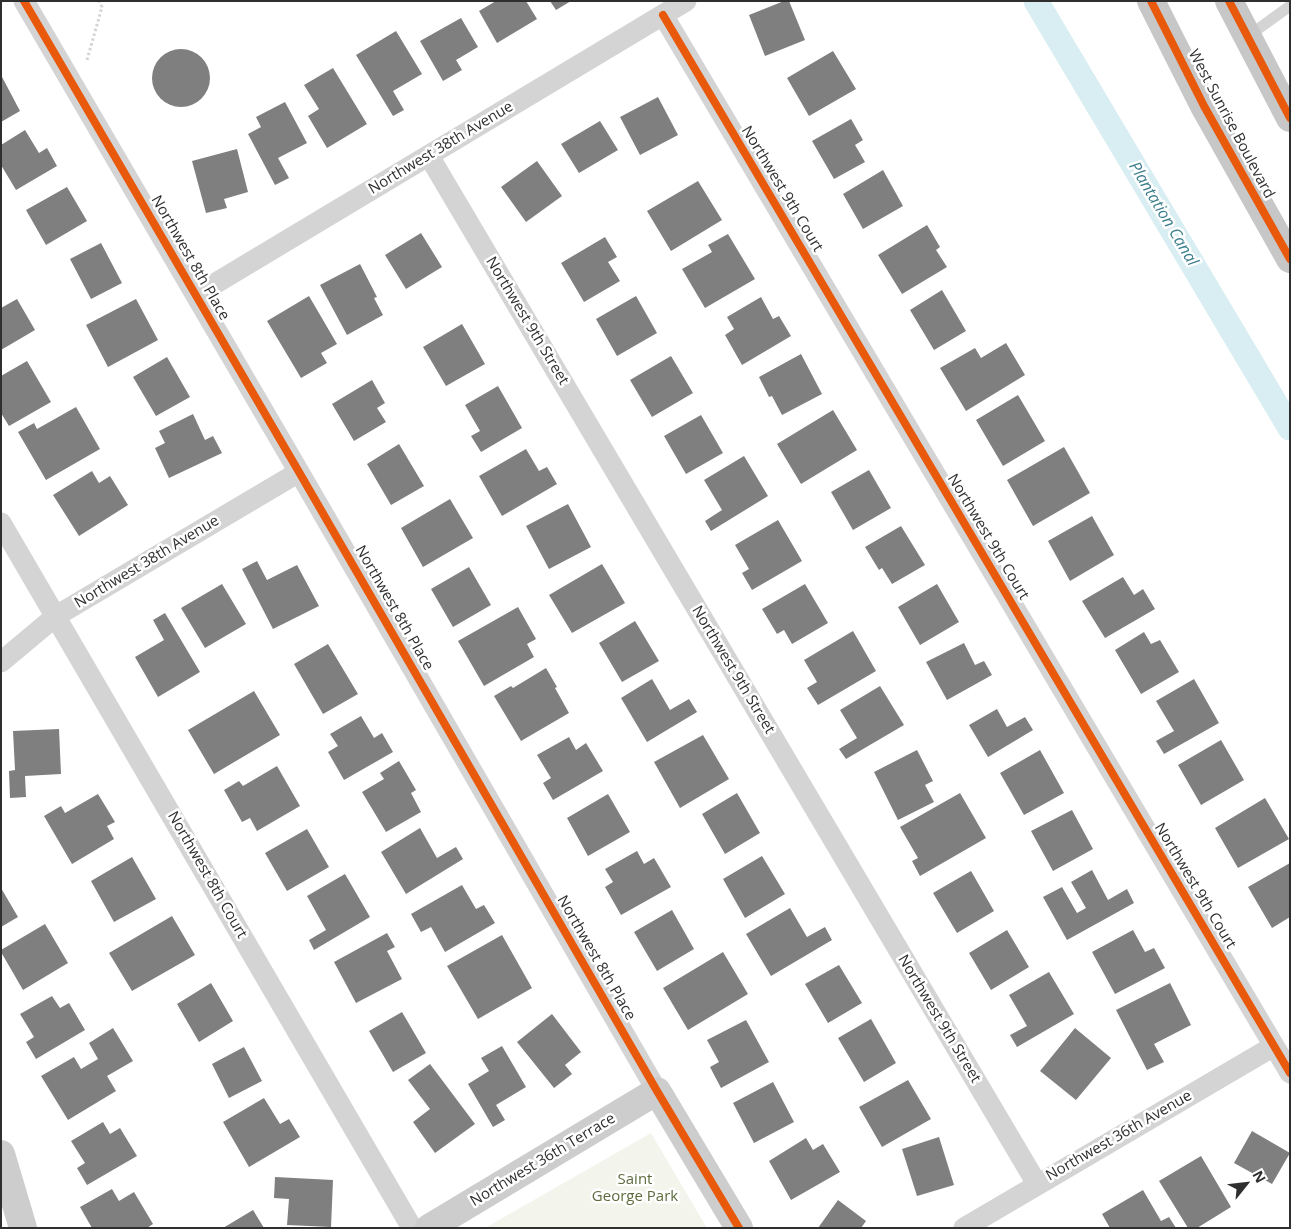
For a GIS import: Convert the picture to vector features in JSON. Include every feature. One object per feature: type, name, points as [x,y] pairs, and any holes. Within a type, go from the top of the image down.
[{"type":"main road","points":[[1133,1],[1204,106]]},
{"type":"main road","name":"West Sunrise Boulevard","points":[[1151,1],[1204,106],[1290,259]]},
{"type":"main road","points":[[1229,1],[1290,118]]},
{"type":"main road","points":[[1235,1],[1247,37]]},
{"type":"street","name":"Northwest 8th Place","points":[[24,1],[658,1092],[739,1228]]},
{"type":"street","name":"Northwest 38th Avenue","points":[[196,296],[686,1]]},
{"type":"street","name":"Northwest 9th Court","points":[[664,15],[1290,1073]]},
{"type":"street","name":"Northwest 9th Street","points":[[429,156],[1037,1184]]},
{"type":"street","name":"Northwest 38th Avenue","points":[[1,662],[56,616],[299,472]]},
{"type":"street","name":"Northwest 8th Court","points":[[1,523],[412,1228]]},
{"type":"street","name":"Northwest 36th Avenue","points":[[964,1228],[1274,1046]]},
{"type":"street","name":"Northwest 36th Terrace","points":[[429,1228],[658,1092]]},
{"type":"street","points":[[1,1154],[23,1228]]},
{"type":"lane","points":[[1247,37],[1290,6]]},
{"type":"path","points":[[87,60],[102,7],[99,1]]},
{"type":"green space","name":"Saint George Park","points":[[651,1133],[707,1228],[485,1228]]},
{"type":"building","points":[[496,1],[526,1],[537,19],[497,43],[479,11]]},
{"type":"building","points":[[550,1],[571,1],[556,10]]},
{"type":"building","points":[[784,1],[789,1],[805,40],[765,56],[749,15]]},
{"type":"building","points":[[461,18],[478,47],[456,60],[462,70],[443,81],[420,41]]},
{"type":"building","points":[[396,31],[422,74],[393,91],[404,110],[393,116],[356,55]]},
{"type":"building","points":[[175,49],[187,49],[197,53],[206,62],[210,84],[202,99],[187,107],[175,107],[165,103],[156,94],[152,84],[152,72],[156,62],[165,53]]},
{"type":"building","points":[[833,51],[856,89],[809,116],[787,78]]},
{"type":"building","points":[[333,68],[367,124],[327,148],[308,116],[319,109],[304,85]]},
{"type":"building","points":[[1,75],[20,111],[1,122]]},
{"type":"building","points":[[658,97],[678,135],[640,155],[620,117]]},
{"type":"building","points":[[285,102],[307,143],[278,158],[289,178],[275,185],[248,134],[261,127],[256,117]]},
{"type":"building","points":[[851,119],[863,140],[855,145],[865,162],[834,179],[812,141]]},
{"type":"building","points":[[600,121],[618,150],[579,173],[561,144]]},
{"type":"building","points":[[25,130],[39,153],[47,148],[57,166],[16,190],[1,165],[1,145]]},
{"type":"building","points":[[237,149],[248,192],[224,199],[227,208],[206,213],[192,161]]},
{"type":"building","points":[[537,161],[562,196],[526,222],[501,187]]},
{"type":"building","points":[[883,170],[903,206],[863,229],[843,194]]},
{"type":"building","points":[[698,181],[722,220],[671,251],[647,211]]},
{"type":"building","points":[[67,187],[87,221],[46,245],[26,210]]},
{"type":"building","points":[[927,225],[940,247],[936,250],[947,267],[902,294],[878,255]]},
{"type":"building","points":[[421,233],[442,267],[406,289],[385,255]]},
{"type":"building","points":[[728,234],[755,279],[705,308],[682,269],[712,252],[708,245]]},
{"type":"building","points":[[605,237],[617,257],[608,262],[620,281],[584,302],[561,263]]},
{"type":"building","points":[[101,243],[122,283],[91,299],[70,259]]},
{"type":"building","points":[[360,264],[377,297],[374,298],[383,315],[347,335],[320,285]]},
{"type":"building","points":[[942,290],[966,331],[934,350],[910,310]]},
{"type":"building","points":[[309,296],[337,344],[321,353],[327,363],[301,378],[267,321]]},
{"type":"building","points":[[636,296],[657,333],[617,356],[596,319]]},
{"type":"building","points":[[761,297],[773,319],[779,316],[791,336],[742,365],[725,335],[734,329],[727,317]]},
{"type":"building","points":[[17,299],[35,330],[1,350],[1,308]]},
{"type":"building","points":[[136,299],[158,340],[108,367],[86,325]]},
{"type":"building","points":[[462,324],[485,364],[446,386],[423,347]]},
{"type":"building","points":[[1006,343],[1025,375],[966,411],[940,368],[975,348],[981,358]]},
{"type":"building","points":[[801,354],[822,394],[782,415],[772,396],[769,397],[759,377]]},
{"type":"building","points":[[671,356],[693,393],[652,417],[630,380]]},
{"type":"building","points":[[167,357],[190,397],[156,416],[133,377]]},
{"type":"building","points":[[27,361],[51,402],[9,426],[1,413],[1,376]]},
{"type":"building","points":[[372,380],[385,403],[377,408],[386,422],[354,441],[332,404]]},
{"type":"building","points":[[498,386],[522,428],[481,452],[471,436],[480,431],[465,405]]},
{"type":"building","points":[[1018,395],[1045,441],[1003,466],[976,420]]},
{"type":"building","points":[[76,407],[100,449],[46,480],[18,432],[34,423],[37,429]]},
{"type":"building","points":[[833,410],[857,450],[801,484],[777,444]]},
{"type":"building","points":[[193,414],[205,440],[213,436],[222,453],[169,478],[155,448],[165,443],[159,431]]},
{"type":"building","points":[[701,415],[723,453],[686,474],[664,436]]},
{"type":"building","points":[[399,444],[424,486],[391,505],[367,464]]},
{"type":"building","points":[[1064,447],[1090,493],[1033,526],[1007,480]]},
{"type":"building","points":[[526,449],[539,471],[547,467],[557,484],[502,516],[479,476]]},
{"type":"building","points":[[744,456],[768,496],[711,531],[705,521],[722,510],[704,480]]},
{"type":"building","points":[[869,470],[891,508],[853,530],[831,492]]},
{"type":"building","points":[[92,471],[99,483],[110,476],[128,505],[79,536],[53,495]]},
{"type":"building","points":[[450,499],[473,538],[423,567],[401,528]]},
{"type":"building","points":[[568,504],[591,547],[549,569],[526,526]]},
{"type":"building","points":[[1092,516],[1114,555],[1070,581],[1048,541]]},
{"type":"building","points":[[778,520],[802,561],[752,590],[742,573],[749,569],[735,545]]},
{"type":"building","points":[[901,526],[925,565],[892,584],[882,568],[879,570],[865,547]]},
{"type":"building","points":[[257,561],[267,580],[297,565],[319,606],[273,629],[242,569]]},
{"type":"building","points":[[602,564],[625,603],[572,633],[549,595]]},
{"type":"building","points":[[469,567],[491,605],[453,627],[431,589]]},
{"type":"building","points":[[1123,577],[1134,595],[1143,589],[1155,609],[1105,638],[1082,601]]},
{"type":"building","points":[[222,584],[246,624],[205,648],[181,608]]},
{"type":"building","points":[[805,584],[828,623],[792,644],[784,630],[777,634],[762,609]]},
{"type":"building","points":[[937,584],[959,622],[920,645],[898,607]]},
{"type":"building","points":[[518,607],[536,639],[527,644],[534,657],[484,686],[458,641]]},
{"type":"building","points":[[165,613],[200,672],[158,697],[135,657],[164,640],[153,620]]},
{"type":"building","points":[[635,621],[659,661],[622,682],[599,643]]},
{"type":"building","points":[[853,631],[876,671],[818,705],[807,688],[817,682],[804,660]]},
{"type":"building","points":[[1144,632],[1151,644],[1160,640],[1179,672],[1141,694],[1115,650]]},
{"type":"building","points":[[964,643],[975,665],[984,661],[992,675],[947,700],[926,662]]},
{"type":"building","points":[[328,644],[358,694],[323,714],[294,664]]},
{"type":"building","points":[[546,668],[569,713],[521,741],[494,696],[511,686],[513,688]]},
{"type":"building","points":[[652,679],[670,710],[689,699],[697,712],[647,742],[621,698]]},
{"type":"building","points":[[1194,679],[1219,723],[1164,754],[1156,741],[1174,731],[1156,701]]},
{"type":"building","points":[[880,686],[904,725],[846,759],[839,749],[857,738],[840,710]]},
{"type":"building","points":[[254,691],[280,735],[214,774],[188,730]]},
{"type":"building","points":[[997,709],[1007,727],[1025,717],[1033,730],[988,757],[969,725]]},
{"type":"building","points":[[361,716],[374,738],[382,733],[393,752],[344,780],[328,752],[338,746],[330,734]]},
{"type":"building","points":[[59,729],[61,774],[25,776],[26,797],[10,798],[9,771],[15,770],[13,731]]},
{"type":"building","points":[[703,735],[729,779],[680,808],[654,762]]},
{"type":"building","points":[[569,737],[576,750],[586,743],[603,771],[553,800],[543,783],[551,778],[537,755]]},
{"type":"building","points":[[1221,740],[1244,780],[1201,805],[1178,765]]},
{"type":"building","points":[[917,750],[933,781],[925,785],[934,802],[898,820],[874,772]]},
{"type":"building","points":[[1040,750],[1064,793],[1024,815],[1000,773]]},
{"type":"building","points":[[399,761],[416,790],[411,793],[421,812],[386,832],[362,792],[384,779],[380,773]]},
{"type":"building","points":[[277,766],[300,806],[257,831],[250,818],[242,822],[224,790],[239,781],[243,786]]},
{"type":"building","points":[[737,793],[760,833],[725,854],[702,814]]},
{"type":"building","points":[[960,793],[986,838],[920,876],[912,861],[918,858],[900,827]]},
{"type":"building","points":[[98,794],[115,822],[107,826],[114,839],[72,864],[44,816],[61,806],[65,813]]},
{"type":"building","points":[[608,794],[630,832],[588,856],[567,818]]},
{"type":"building","points":[[1265,798],[1289,839],[1238,868],[1215,828]]},
{"type":"building","points":[[1072,810],[1093,849],[1053,871],[1031,831]]},
{"type":"building","points":[[420,828],[437,858],[456,847],[463,859],[406,894],[381,852]]},
{"type":"building","points":[[307,829],[329,867],[287,891],[265,853]]},
{"type":"building","points":[[637,851],[644,864],[654,858],[671,887],[621,915],[605,887],[613,882],[605,869]]},
{"type":"building","points":[[762,856],[785,894],[745,918],[723,879]]},
{"type":"building","points":[[132,857],[156,899],[114,922],[91,881]]},
{"type":"building","points":[[1290,863],[1290,917],[1272,928],[1248,887]]},
{"type":"building","points":[[1092,870],[1108,900],[1127,889],[1134,903],[1067,940],[1043,897],[1062,887],[1077,913],[1086,908],[1071,882]]},
{"type":"building","points":[[971,871],[994,911],[957,933],[933,893]]},
{"type":"building","points":[[345,874],[370,917],[314,950],[309,940],[326,930],[307,896]]},
{"type":"building","points":[[462,885],[476,909],[484,905],[495,923],[445,952],[431,927],[421,932],[411,914]]},
{"type":"building","points":[[1,888],[18,917],[1,927]]},
{"type":"building","points":[[790,908],[807,937],[825,927],[832,940],[771,976],[746,934]]},
{"type":"building","points":[[672,910],[694,949],[657,971],[634,932]]},
{"type":"building","points":[[172,916],[195,955],[132,991],[109,953]]},
{"type":"building","points":[[45,924],[68,963],[23,990],[1,950]]},
{"type":"building","points":[[1007,930],[1029,967],[991,990],[969,953]]},
{"type":"building","points":[[1133,930],[1145,952],[1154,948],[1165,968],[1115,994],[1092,952]]},
{"type":"building","points":[[387,933],[395,947],[387,951],[402,979],[356,1003],[334,962]]},
{"type":"building","points":[[502,935],[532,988],[478,1019],[447,966]]},
{"type":"building","points":[[723,952],[748,994],[688,1030],[663,988]]},
{"type":"building","points":[[839,965],[862,1003],[828,1023],[805,984]]},
{"type":"building","points":[[1049,972],[1074,1014],[1017,1047],[1010,1035],[1027,1026],[1009,995]]},
{"type":"building","points":[[211,983],[233,1021],[199,1042],[177,1004]]},
{"type":"building","points":[[1170,983],[1191,1025],[1154,1044],[1164,1062],[1147,1070],[1116,1010]]},
{"type":"building","points":[[52,996],[60,1008],[69,1003],[85,1030],[36,1059],[26,1042],[34,1037],[20,1014]]},
{"type":"building","points":[[402,1012],[426,1053],[393,1072],[369,1031]]},
{"type":"building","points":[[552,1014],[581,1052],[565,1065],[572,1074],[554,1088],[517,1042]]},
{"type":"building","points":[[871,1019],[896,1063],[864,1082],[838,1038]]},
{"type":"building","points":[[746,1020],[769,1062],[721,1088],[710,1067],[719,1062],[707,1040]]},
{"type":"building","points":[[113,1028],[133,1061],[107,1076],[116,1091],[68,1120],[41,1076],[74,1057],[81,1069],[98,1059],[89,1043]]},
{"type":"building","points":[[1075,1028],[1111,1058],[1076,1100],[1040,1071]]},
{"type":"building","points":[[502,1046],[526,1087],[496,1105],[505,1120],[493,1127],[468,1084],[489,1071],[481,1058]]},
{"type":"building","points":[[244,1047],[262,1081],[229,1098],[212,1064]]},
{"type":"building","points":[[430,1064],[475,1124],[435,1153],[413,1122],[430,1109],[408,1080]]},
{"type":"building","points":[[908,1080],[931,1119],[882,1147],[859,1107]]},
{"type":"building","points":[[773,1082],[794,1122],[754,1143],[733,1103]]},
{"type":"building","points":[[264,1098],[280,1124],[289,1119],[300,1137],[249,1167],[223,1122]]},
{"type":"building","points":[[103,1122],[110,1134],[120,1128],[137,1156],[87,1185],[77,1168],[85,1163],[71,1141]]},
{"type":"building","points":[[1252,1131],[1290,1153],[1272,1184],[1234,1163]]},
{"type":"building","points":[[939,1137],[954,1185],[917,1196],[902,1149]]},
{"type":"building","points":[[806,1138],[813,1150],[823,1144],[840,1172],[791,1200],[769,1161]]},
{"type":"building","points":[[1201,1156],[1231,1207],[1197,1228],[1188,1228],[1159,1181]]},
{"type":"building","points":[[275,1177],[333,1180],[331,1227],[287,1225],[289,1199],[274,1198]]},
{"type":"building","points":[[112,1189],[119,1201],[134,1192],[153,1224],[147,1228],[92,1228],[80,1207]]},
{"type":"building","points":[[1143,1190],[1161,1221],[1169,1217],[1176,1228],[1110,1228],[1102,1214]]},
{"type":"building","points":[[838,1200],[866,1221],[861,1228],[818,1228]]},
{"type":"building","points":[[253,1210],[264,1228],[223,1228]]},
{"type":"waterway","name":"Plantation Canal","points":[[1036,1],[1290,428]]},
{"type":"cycle path","points":[[24,1],[657,1091],[739,1228]]},
{"type":"cycle path","points":[[1151,1],[1204,106],[1290,259]]},
{"type":"cycle path","points":[[1229,1],[1290,118]]},
{"type":"cycle path","points":[[663,15],[1290,1073]]}]
